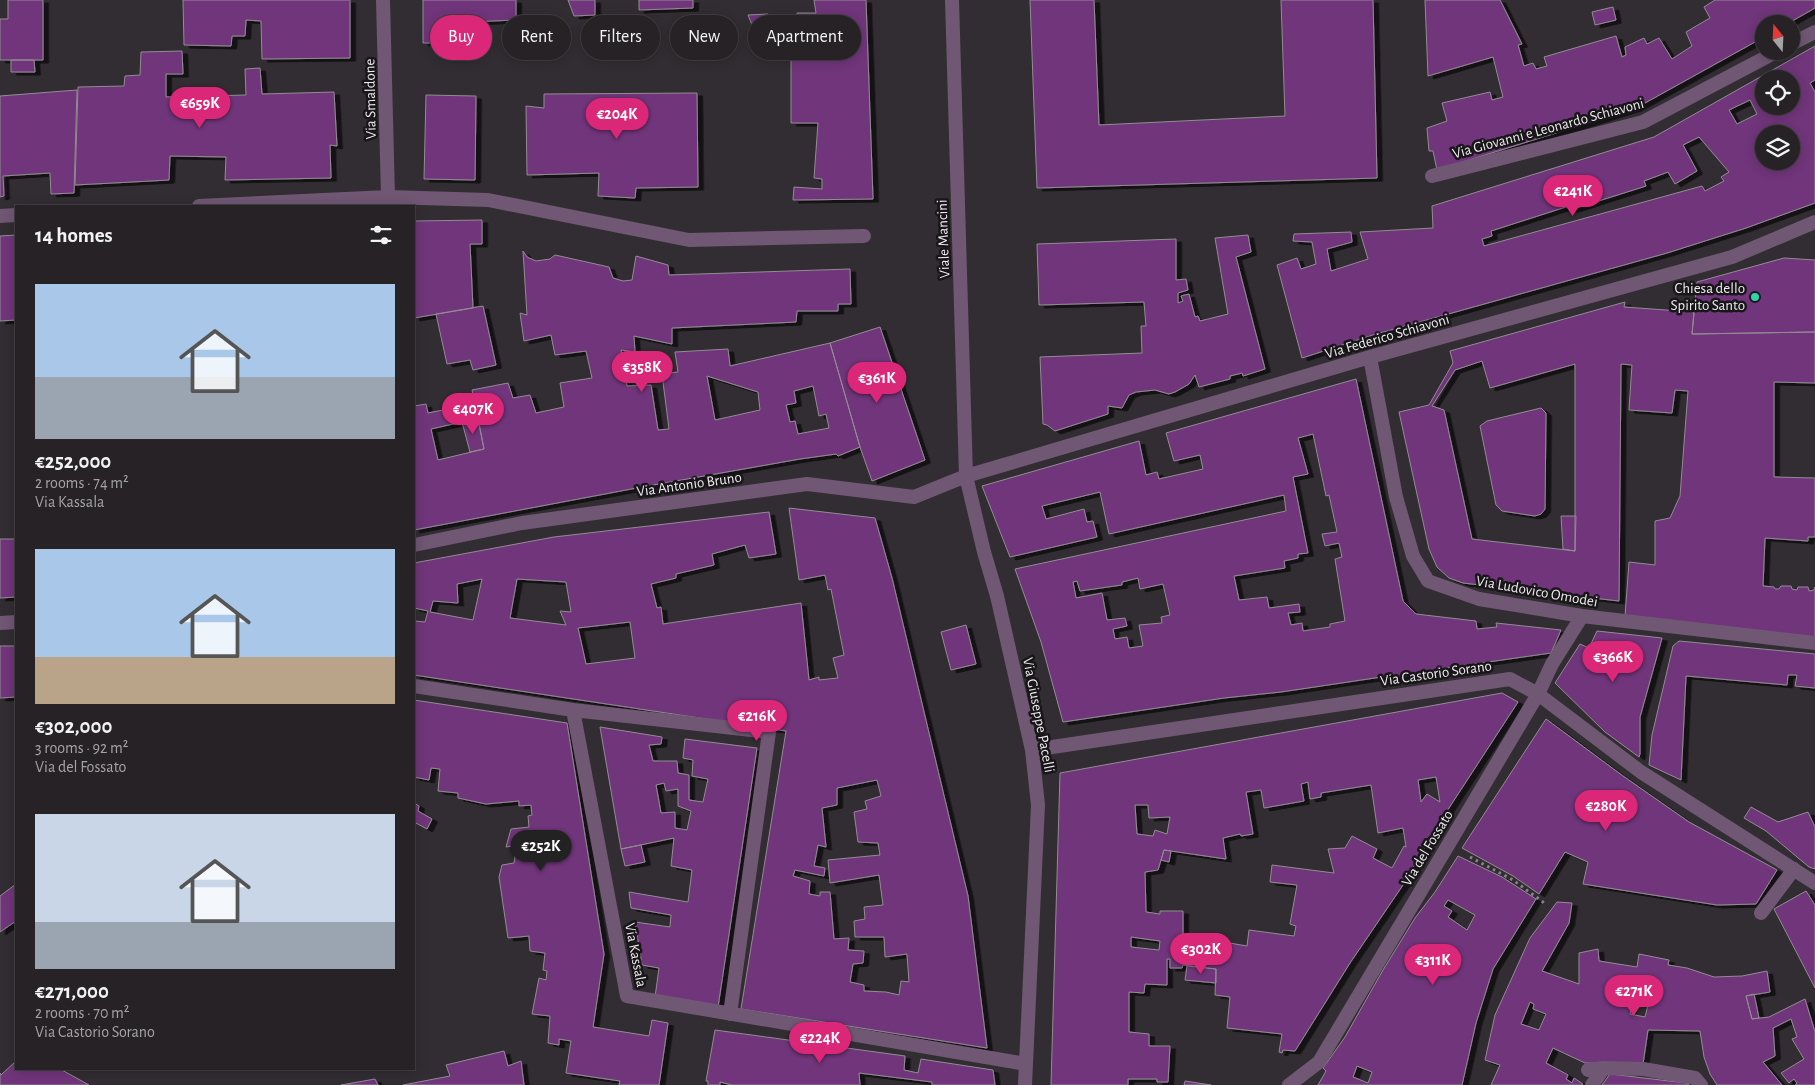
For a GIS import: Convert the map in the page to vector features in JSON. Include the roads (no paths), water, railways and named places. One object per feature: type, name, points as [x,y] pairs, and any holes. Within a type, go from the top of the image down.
[{"type":"street","name":"Via Smaldone","points":[[383,0],[388,197]]},
{"type":"street","name":"Viale Mancini","points":[[952,0],[966,476]]},
{"type":"street","points":[[1800,40],[1815,32]]},
{"type":"street","name":"Via Giovanni e Leonardo Schiavoni","points":[[1432,176],[1643,122],[1761,60]]},
{"type":"street","points":[[220,205],[388,197],[488,200],[689,240],[864,236]]},
{"type":"street","points":[[0,216],[15,215]]},
{"type":"street","name":"Via Federico Schiavoni","points":[[966,476],[1370,357],[1732,257],[1815,222]]},
{"type":"street","name":"Via Ludovico Omodei","points":[[1370,357],[1396,497],[1413,556],[1428,581],[1479,599],[1582,616],[1815,643]]},
{"type":"street","name":"Via Antonio Bruno","points":[[415,545],[522,523],[807,484],[914,497],[966,476]]},
{"type":"street","name":"Via Giuseppe Pacelli","points":[[966,476],[984,552],[997,596],[1032,750],[1038,805],[1025,1085]]},
{"type":"street","name":"Via del Fossato","points":[[1289,1085],[1320,1062],[1538,694],[1552,664],[1582,616]]},
{"type":"street","points":[[0,622],[15,622]]},
{"type":"street","name":"Via Castorio Sorano","points":[[1032,750],[1510,679],[1538,694],[1641,772],[1815,883]]},
{"type":"street","points":[[415,686],[573,710],[769,732],[730,1014]]},
{"type":"street","name":"Via Kassala","points":[[573,710],[626,996],[1026,1064]]},
{"type":"street","points":[[1761,913],[1794,869]]},
{"type":"street","points":[[1588,1070],[1604,1068],[1643,1069],[1698,1082]]},
{"type":"street","points":[[1592,1085],[1604,1068]]},
{"type":"place","name":"Chiesa dello Spirito Santo","points":[[1755,297]]}]
